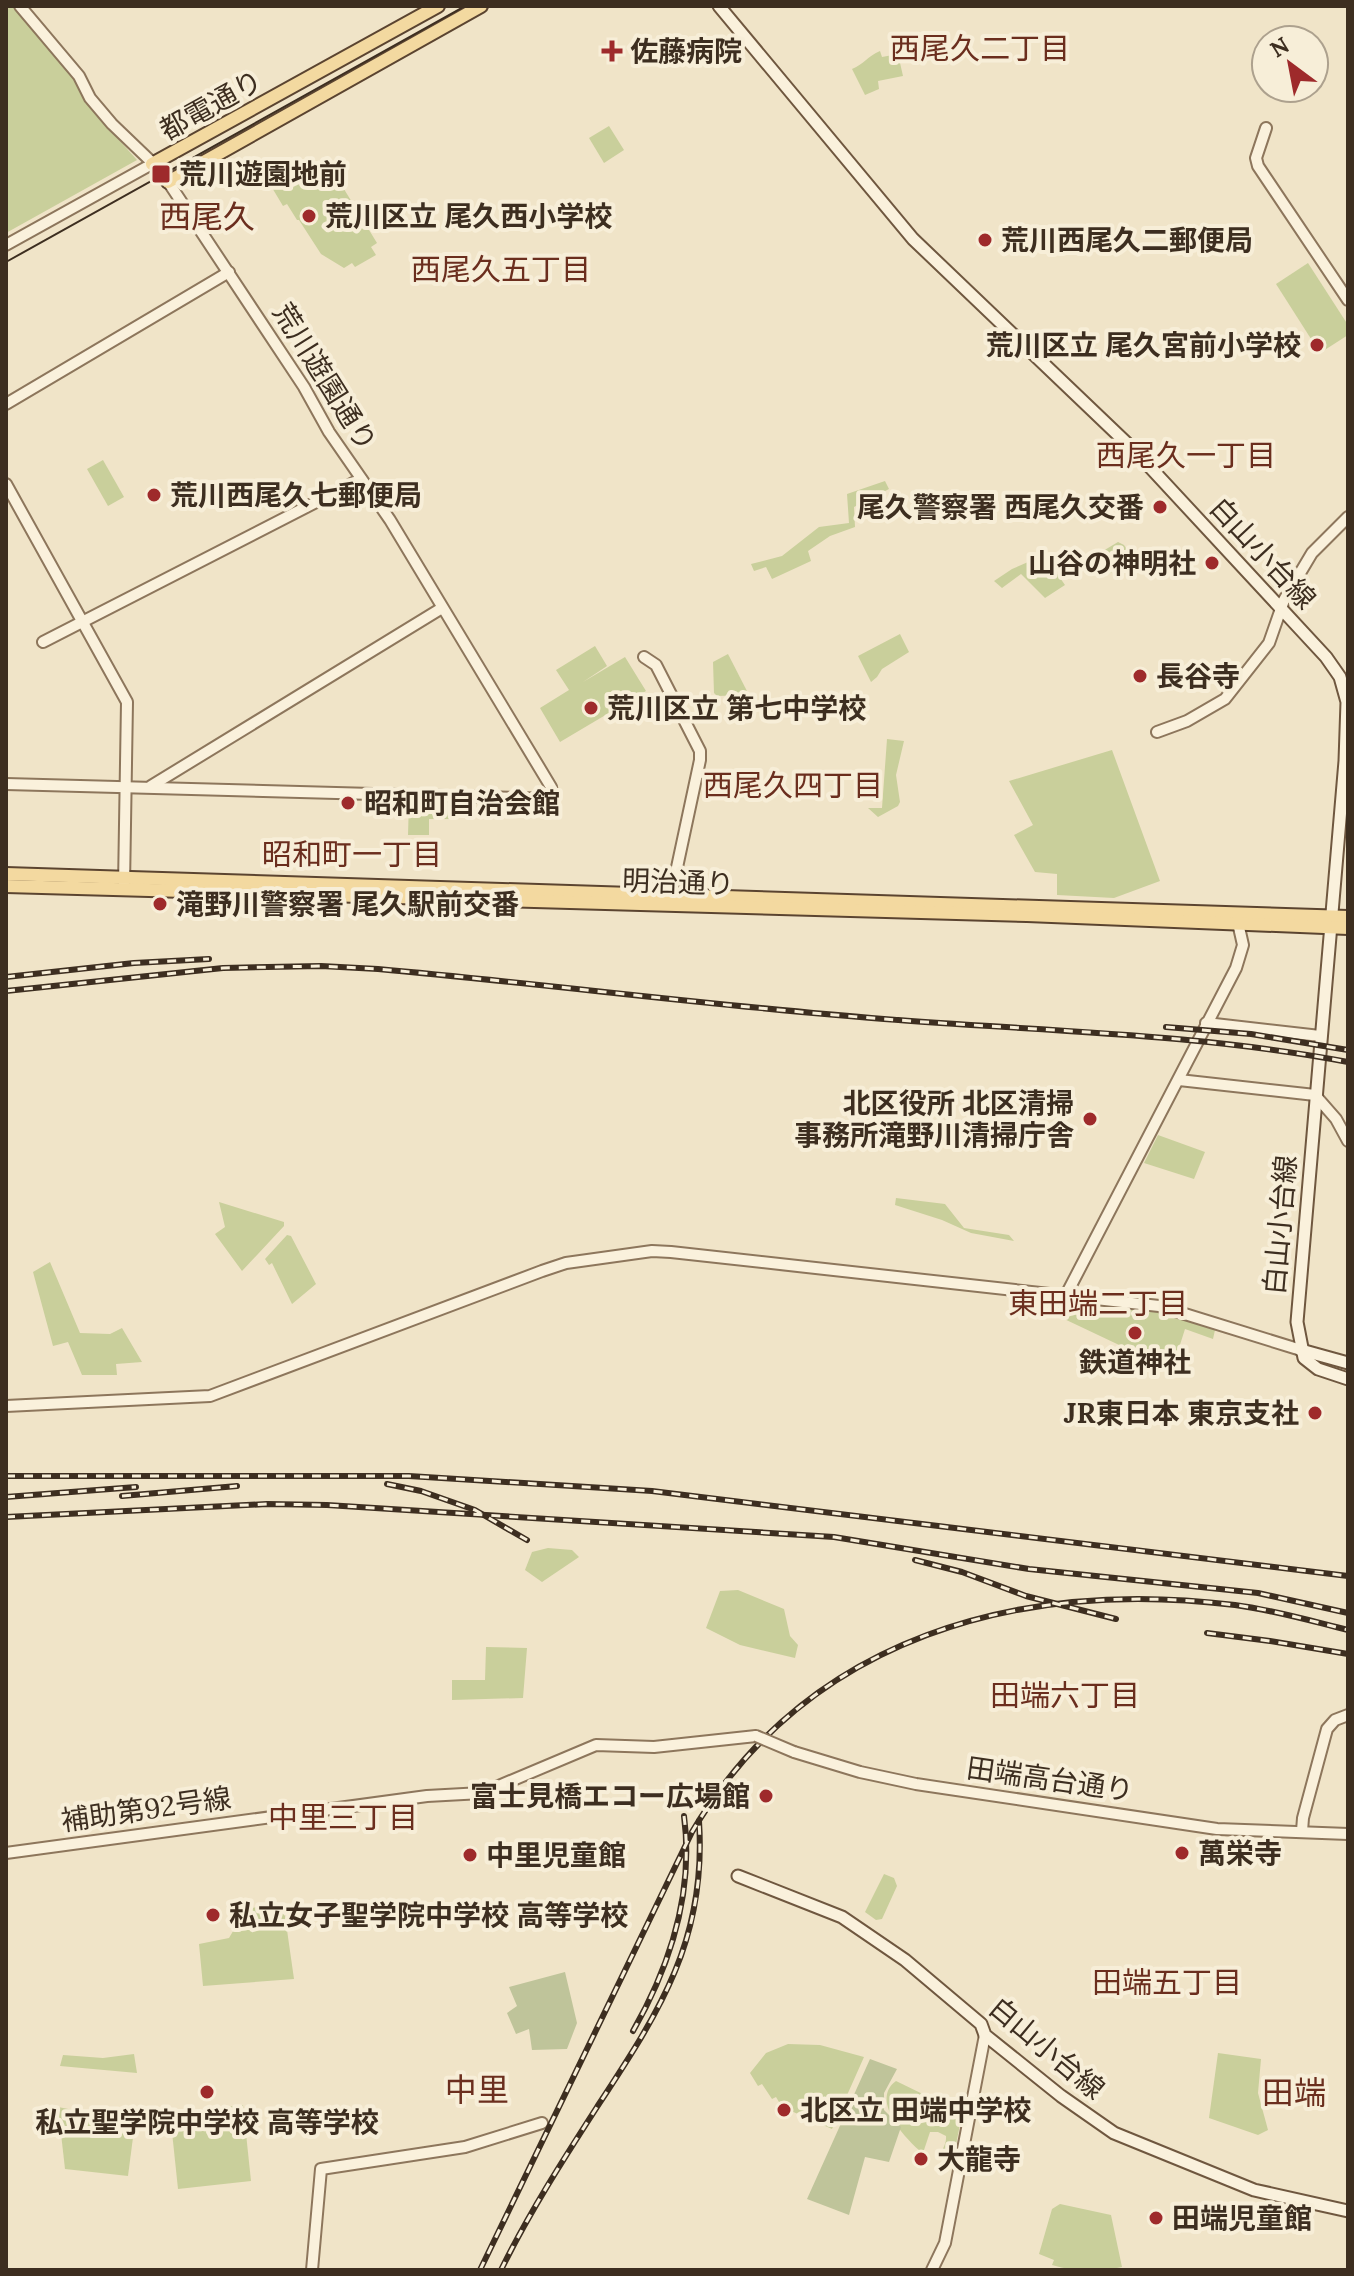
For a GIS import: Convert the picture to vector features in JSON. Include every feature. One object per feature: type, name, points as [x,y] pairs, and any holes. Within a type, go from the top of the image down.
[{"type":"main road","name":"都電通り","points":[[152,164],[438,6]]},
{"type":"main road","name":"都電通り","points":[[168,182],[481,6]]},
{"type":"main road","name":"白山小台線","points":[[719,6],[913,239],[1136,452],[1282,609],[1340,677],[1347,702],[1345,761],[1297,1311],[1301,1350]]},
{"type":"main road","name":"明治通り","points":[[6,874],[124,882],[1330,922],[1348,928]]},
{"type":"main road","name":"明治通り","points":[[6,886],[124,882]]},
{"type":"main road","name":"明治通り","points":[[670,900],[1238,923],[1330,922],[1348,917]]},
{"type":"main road","points":[[1301,1350],[1348,1363]]},
{"type":"main road","points":[[1301,1350],[1304,1358],[1318,1369],[1348,1379]]},
{"type":"main road","name":"白山小台線","points":[[738,1876],[842,1917],[867,1932],[981,2024],[985,2035],[1061,2096],[1114,2133],[1254,2190],[1348,2211]]},
{"type":"street","name":"荒川遊園通り","points":[[20,6],[79,76],[90,98],[112,124],[161,171],[229,272],[390,520],[551,787],[553,799],[149,787]]},
{"type":"street","points":[[1266,128],[1256,158],[1258,166],[1348,300]]},
{"type":"street","name":"都電通り","points":[[6,245],[152,164]]},
{"type":"street","points":[[6,404],[229,272]]},
{"type":"street","points":[[43,642],[361,479]]},
{"type":"street","points":[[6,484],[127,702],[124,882]]},
{"type":"street","points":[[1157,732],[1187,721],[1225,699],[1269,643],[1284,600],[1312,553],[1348,517]]},
{"type":"street","points":[[6,784],[149,787],[442,608]]},
{"type":"street","points":[[644,657],[656,665],[700,751],[670,900]]},
{"type":"street","points":[[1066,1295],[1241,955],[1243,945],[1238,923]]},
{"type":"street","points":[[1206,1023],[1320,1036]]},
{"type":"street","points":[[1179,1080],[1315,1095],[1336,1119],[1348,1141]]},
{"type":"street","points":[[6,1406],[210,1396],[566,1263],[652,1251],[1159,1306],[1301,1350]]},
{"type":"street","points":[[1302,1831],[1327,1729],[1335,1720],[1348,1715]]},
{"type":"street","name":"田端高台通り","points":[[756,1736],[808,1758],[916,1784],[1217,1829],[1348,1834]]},
{"type":"street","name":"補助第92号線","points":[[6,1853],[412,1798],[482,1793],[596,1745],[654,1747],[756,1736]]},
{"type":"street","points":[[932,2270],[945,2243],[985,2035]]},
{"type":"street","points":[[312,2270],[321,2169],[465,2147],[542,2123]]},
{"type":"green space","points":[[6,6],[12,6],[74,78],[85,102],[137,160],[6,233]]},
{"type":"green space","points":[[880,51],[882,57],[898,54],[903,76],[878,81],[879,89],[865,95],[852,69]]},
{"type":"green space","points":[[609,126],[624,150],[604,163],[589,138]]},
{"type":"green space","points":[[302,162],[315,170],[328,163],[377,243],[371,247],[376,255],[355,267],[352,263],[344,268],[321,254],[299,220],[287,204],[283,206],[271,186],[273,180]]},
{"type":"green space","points":[[1308,263],[1348,325],[1348,335],[1320,353],[1276,284]]},
{"type":"green space","points":[[103,460],[124,497],[108,506],[87,469]]},
{"type":"green space","points":[[885,481],[889,489],[854,507],[855,527],[830,536],[808,551],[811,561],[772,579],[766,567],[754,571],[751,564],[782,556],[819,527],[849,523],[847,494]]},
{"type":"green space","points":[[1118,542],[1124,545],[1133,559],[1104,577],[1093,557]]},
{"type":"green space","points":[[1044,555],[1065,585],[1045,598],[1021,574],[1002,588],[994,581],[1012,569]]},
{"type":"green space","points":[[900,634],[909,652],[882,669],[871,682],[858,656]]},
{"type":"green space","points":[[595,646],[607,666],[583,682],[625,657],[646,691],[560,742],[540,708],[569,690],[556,670]]},
{"type":"green space","points":[[728,654],[749,695],[717,696],[714,693],[713,662]]},
{"type":"green space","points":[[887,739],[904,741],[896,775],[900,802],[878,817],[868,808],[882,808]]},
{"type":"green space","points":[[1112,750],[1160,881],[1114,898],[1057,895],[1057,874],[1035,872],[1014,835],[1033,825],[1009,781]]},
{"type":"green space","points":[[409,801],[458,801],[457,819],[429,819],[429,835],[408,835]]},
{"type":"green space","points":[[1158,1135],[1205,1152],[1194,1179],[1144,1163]]},
{"type":"green space","points":[[896,1198],[945,1204],[964,1228],[1009,1235],[1014,1241],[971,1233],[895,1205]]},
{"type":"green space","points":[[219,1202],[284,1222],[284,1226],[242,1271],[215,1234],[225,1227]]},
{"type":"green space","points":[[287,1235],[291,1236],[316,1284],[292,1304],[272,1263],[269,1265],[265,1259]]},
{"type":"green space","points":[[50,1262],[80,1333],[110,1334],[122,1328],[142,1362],[116,1364],[117,1375],[82,1375],[68,1342],[53,1346],[33,1272]]},
{"type":"green space","points":[[1061,1304],[1159,1312],[1215,1330],[1213,1339],[1185,1329],[1172,1370],[1060,1317]]},
{"type":"green space","points":[[548,1548],[572,1550],[579,1557],[542,1582],[525,1570],[532,1552]]},
{"type":"green space","points":[[738,1590],[784,1609],[790,1636],[798,1645],[795,1658],[740,1645],[706,1628],[720,1591]]},
{"type":"green space","points":[[486,1647],[527,1648],[523,1698],[452,1700],[452,1680],[485,1680]]},
{"type":"green space","points":[[884,1874],[894,1878],[897,1886],[882,1919],[876,1920],[865,1912]]},
{"type":"green space","points":[[274,1904],[285,1916],[294,1979],[203,1986],[199,1944],[229,1938],[246,1909]]},
{"type":"green space","points":[[565,1972],[577,2023],[567,2049],[532,2050],[529,2029],[516,2034],[507,2013],[517,2006],[509,1987]]},
{"type":"green space","points":[[788,2044],[820,2045],[864,2057],[832,2129],[782,2107],[762,2084],[758,2086],[750,2073],[766,2053]]},
{"type":"green space","points":[[1218,2053],[1261,2059],[1258,2093],[1268,2130],[1258,2135],[1209,2118]]},
{"type":"green space","points":[[134,2054],[137,2073],[60,2066],[63,2055],[103,2058]]},
{"type":"green space","points":[[870,2059],[897,2069],[884,2093],[884,2110],[901,2127],[889,2162],[865,2157],[849,2215],[807,2199]]},
{"type":"green space","points":[[896,2081],[963,2109],[953,2160],[949,2164],[944,2163],[942,2156],[946,2136],[930,2132],[924,2150],[919,2150],[892,2117],[887,2097]]},
{"type":"green space","points":[[243,2105],[251,2181],[178,2189],[170,2113]]},
{"type":"green space","points":[[58,2107],[135,2122],[128,2176],[65,2169]]},
{"type":"green space","points":[[1060,2204],[1111,2215],[1122,2267],[1069,2269],[1052,2265],[1054,2260],[1039,2254],[1052,2209]]},
{"type":"tram line","points":[[6,262],[465,6]]},
{"type":"railway","points":[[6,977],[134,963],[209,959]]},
{"type":"railway","points":[[6,991],[223,968],[321,966],[378,969],[821,1014],[1175,1039],[1348,1062]]},
{"type":"railway","points":[[1166,1027],[1251,1034],[1348,1050]]},
{"type":"railway","points":[[6,1476],[409,1476],[652,1491],[1348,1576]]},
{"type":"railway","points":[[387,1484],[421,1491],[475,1510],[527,1540]]},
{"type":"railway","points":[[122,1496],[237,1486]]},
{"type":"railway","points":[[6,1497],[136,1487]]},
{"type":"railway","points":[[6,1517],[267,1504],[327,1505],[834,1537],[1029,1569],[1258,1593],[1348,1613]]},
{"type":"railway","points":[[915,1560],[962,1572],[1026,1596],[1116,1619]]},
{"type":"railway","points":[[480,2270],[692,1832],[740,1765],[796,1710],[858,1667],[926,1635],[999,1614],[1076,1602],[1155,1599],[1235,1605],[1348,1630]]},
{"type":"railway","points":[[1207,1633],[1348,1654]]},
{"type":"railway","points":[[633,2031],[658,1981],[676,1928],[685,1873],[684,1816]]},
{"type":"railway","points":[[501,2270],[547,2187],[640,2039],[674,1973],[687,1939],[695,1903],[699,1821]]},
{"type":"place","name":"佐藤病院","points":[[612,51]]},
{"type":"place","name":"荒川遊園地前","points":[[161,174]]},
{"type":"place","name":"荒川区立 尾久西小学校","points":[[309,216]]},
{"type":"place","name":"荒川西尾久二郵便局","points":[[985,240]]},
{"type":"place","name":"荒川区立 尾久宮前小学校","points":[[1317,345]]},
{"type":"place","name":"荒川西尾久七郵便局","points":[[154,495]]},
{"type":"place","name":"尾久警察署 西尾久交番","points":[[1160,507]]},
{"type":"place","name":"山谷の神明社","points":[[1212,563]]},
{"type":"place","name":"長谷寺","points":[[1140,676]]},
{"type":"place","name":"荒川区立 第七中学校","points":[[591,708]]},
{"type":"place","name":"昭和町自治会館","points":[[348,803]]},
{"type":"place","name":"滝野川警察署 尾久駅前交番","points":[[160,904]]},
{"type":"place","name":"北区役所 北区清掃 事務所滝野川清掃庁舎","points":[[1090,1119]]},
{"type":"place","name":"鉄道神社","points":[[1135,1333]]},
{"type":"place","name":"JR東日本 東京支社","points":[[1315,1413]]},
{"type":"place","name":"富士見橋エコー広場館","points":[[766,1796]]},
{"type":"place","name":"萬栄寺","points":[[1182,1853]]},
{"type":"place","name":"中里児童館","points":[[470,1855]]},
{"type":"place","name":"私立女子聖学院中学校 高等学校","points":[[213,1915]]},
{"type":"place","name":"私立聖学院中学校 高等学校","points":[[207,2092]]},
{"type":"place","name":"北区立 田端中学校","points":[[784,2110]]},
{"type":"place","name":"大龍寺","points":[[921,2159]]},
{"type":"place","name":"田端児童館","points":[[1156,2218]]},
{"type":"district","name":"西尾久二丁目","points":[[980,49]]},
{"type":"district","name":"西尾久","points":[[207,217]]},
{"type":"district","name":"西尾久五丁目","points":[[501,270]]},
{"type":"district","name":"西尾久一丁目","points":[[1186,456]]},
{"type":"district","name":"西尾久四丁目","points":[[793,786]]},
{"type":"district","name":"昭和町一丁目","points":[[352,855]]},
{"type":"district","name":"東田端二丁目","points":[[1098,1304]]},
{"type":"district","name":"田端六丁目","points":[[1065,1696]]},
{"type":"district","name":"中里三丁目","points":[[343,1818]]},
{"type":"district","name":"田端五丁目","points":[[1167,1983]]},
{"type":"district","name":"中里","points":[[477,2090]]},
{"type":"district","name":"田端","points":[[1294,2093]]}]
